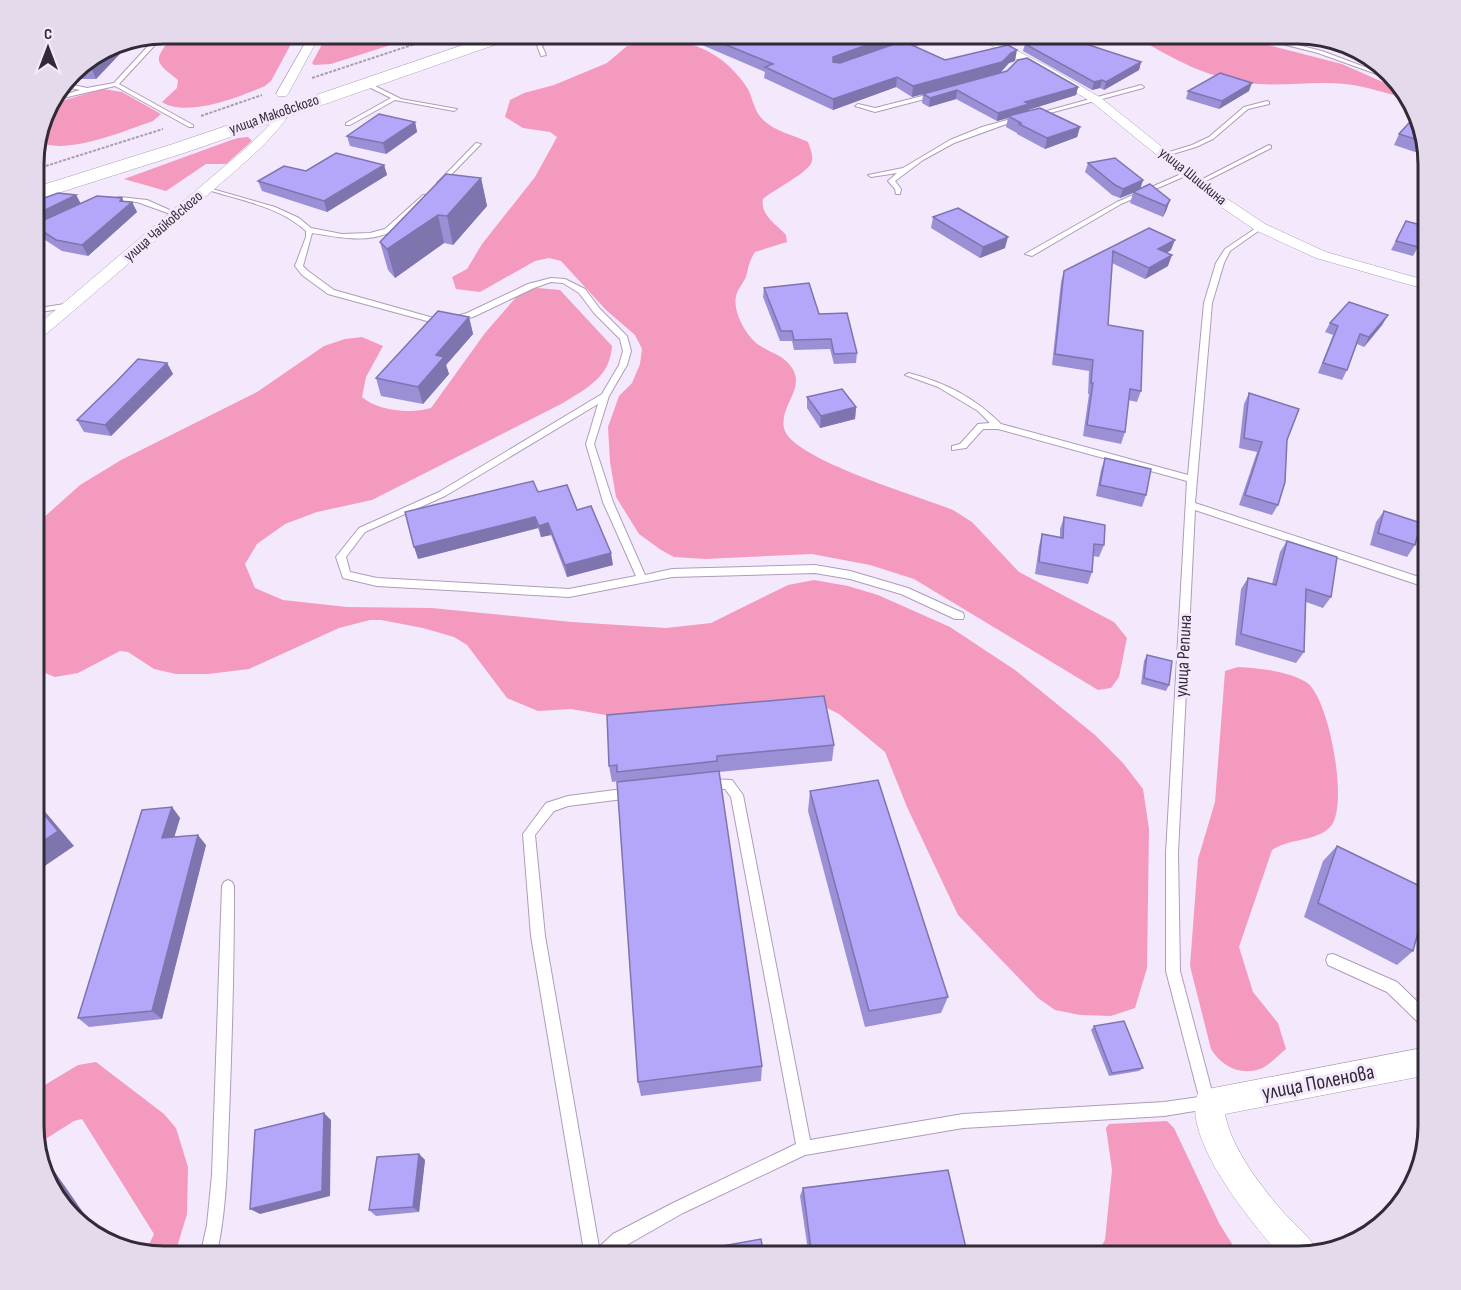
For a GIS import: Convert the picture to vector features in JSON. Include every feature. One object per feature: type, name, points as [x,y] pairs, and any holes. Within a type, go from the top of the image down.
[{"type":"highway","name":"улица Маковского","points":[[44,173],[188,124],[285,97],[439,44]]},
{"type":"highway","name":"улица Маковского","points":[[44,191],[180,148],[285,97],[365,83],[481,44]]},
{"type":"street","name":"улица Чайковского","points":[[44,328],[178,215],[265,137],[279,122],[285,97],[311,44]]},
{"type":"street","name":"улица Шишкина","points":[[993,44],[1094,99],[1166,154],[1198,183],[1261,227],[1307,249],[1417,283]]},
{"type":"street","name":"улица Поленова","points":[[1208,1103],[1418,1063]]},
{"type":"street","points":[[1208,1103],[1214,1136],[1244,1185],[1273,1224],[1294,1246]]},
{"type":"lane","points":[[541,44],[539,46],[543,55]]},
{"type":"lane","points":[[895,49],[913,44]]},
{"type":"lane","points":[[1287,44],[1320,52],[1375,72]]},
{"type":"lane","points":[[64,96],[116,84],[152,45]]},
{"type":"lane","points":[[365,83],[393,99],[454,109]]},
{"type":"lane","points":[[116,84],[188,124]]},
{"type":"lane","points":[[72,87],[87,90]]},
{"type":"lane","points":[[898,193],[898,189],[891,181],[938,147],[964,134],[1141,87]]},
{"type":"lane","points":[[858,106],[875,110],[947,92]]},
{"type":"lane","points":[[348,124],[393,99]]},
{"type":"lane","points":[[1166,154],[1194,146],[1211,138],[1246,108],[1266,103]]},
{"type":"lane","points":[[370,235],[387,231],[436,190],[478,144]]},
{"type":"lane","points":[[1198,183],[1269,147]]},
{"type":"lane","points":[[871,175],[904,170]]},
{"type":"lane","points":[[1029,254],[1119,203],[1188,173]]},
{"type":"lane","points":[[207,188],[273,208],[297,219],[309,230],[342,236],[395,236]]},
{"type":"lane","points":[[100,202],[116,199],[140,200],[154,203],[178,215]]},
{"type":"lane","name":"улица Репина","points":[[1208,1103],[1173,971],[1172,853],[1192,479],[1208,303],[1220,263],[1227,250],[1261,227]]},
{"type":"lane","points":[[309,230],[309,237],[299,260],[299,266],[305,273],[332,292],[430,319],[447,321],[470,315],[531,286],[551,280],[565,281],[582,291],[597,311],[624,338],[627,351],[624,366],[606,396],[590,444],[608,502],[642,578]]},
{"type":"lane","points":[[44,309],[71,305]]},
{"type":"lane","points":[[909,375],[941,385],[981,409],[998,426]]},
{"type":"lane","points":[[606,396],[442,494],[362,530],[342,557],[346,575],[377,582],[569,593],[672,573],[815,569],[850,575],[904,591],[959,616]]},
{"type":"lane","points":[[955,448],[963,446],[981,426],[998,426],[1192,479]]},
{"type":"lane","points":[[1191,505],[1417,580]]},
{"type":"lane","points":[[690,786],[728,784],[737,795],[804,1148]]},
{"type":"lane","points":[[590,1246],[538,936],[529,834],[550,807],[568,801],[645,791]]},
{"type":"lane","points":[[211,1246],[218,1197],[227,1005],[228,886]]},
{"type":"lane","points":[[1333,960],[1392,987],[1418,1012]]},
{"type":"lane","points":[[612,1246],[619,1240],[678,1208],[804,1148],[963,1121],[1164,1109],[1208,1103]]},
{"type":"path","points":[[44,167],[285,97],[416,44]]},
{"type":"shaded area","points":[[166,44],[291,44],[271,81],[265,86],[213,104],[185,108],[162,102],[177,88],[178,80],[160,63],[160,54]]},
{"type":"shaded area","points":[[322,44],[394,44],[331,64],[314,65],[312,63]]},
{"type":"shaded area","points":[[689,44],[701,48],[722,60],[740,78],[748,89],[757,112],[769,125],[808,142],[812,159],[810,165],[763,199],[766,215],[786,235],[787,242],[755,252],[736,299],[737,312],[751,338],[786,361],[794,372],[795,388],[784,419],[784,428],[792,440],[809,452],[859,476],[953,510],[972,522],[1019,572],[1114,622],[1127,638],[1119,677],[1111,688],[1098,690],[914,579],[870,565],[812,554],[705,559],[674,557],[639,534],[616,497],[610,462],[608,427],[619,396],[632,383],[640,364],[642,349],[635,335],[606,310],[561,261],[549,258],[535,261],[480,292],[456,289],[452,277],[467,269],[482,244],[535,177],[557,137],[550,132],[523,128],[505,117],[510,100],[607,63],[627,46]]},
{"type":"shaded area","points":[[1149,44],[1264,44],[1342,64],[1386,84],[1396,96],[1345,84],[1240,82],[1207,73]]},
{"type":"shaded area","points":[[103,89],[122,92],[161,114],[153,121],[94,141],[62,146],[48,145],[46,144],[48,133],[62,101]]},
{"type":"shaded area","points":[[248,137],[252,141],[226,164],[206,164],[166,191],[124,179],[237,138]]},
{"type":"shaded area","points":[[538,288],[560,290],[612,346],[607,366],[602,374],[563,403],[372,500],[317,512],[285,524],[257,544],[245,564],[255,588],[283,600],[347,607],[432,608],[572,622],[666,628],[711,623],[788,585],[814,580],[848,586],[878,595],[950,627],[1015,670],[1095,735],[1123,763],[1143,789],[1149,829],[1147,968],[1135,1008],[1111,1016],[1080,1015],[1055,1010],[1038,998],[958,915],[907,807],[885,752],[839,714],[827,708],[623,718],[571,709],[538,711],[507,698],[467,645],[454,637],[381,620],[370,620],[339,628],[249,669],[208,674],[176,674],[154,669],[128,652],[120,651],[78,673],[55,677],[44,673],[44,517],[80,485],[121,460],[257,392],[324,346],[345,339],[362,337],[383,346],[366,377],[362,397],[369,402],[395,410],[414,411],[431,408],[485,333],[518,295]]},
{"type":"shaded area","points":[[1238,667],[1264,669],[1291,675],[1306,682],[1314,691],[1329,728],[1334,751],[1338,797],[1336,814],[1331,826],[1325,831],[1286,843],[1272,850],[1239,947],[1253,992],[1278,1023],[1286,1049],[1263,1068],[1253,1071],[1238,1070],[1226,1065],[1211,1049],[1190,966],[1198,859],[1215,802],[1225,671]]},
{"type":"shaded area","points":[[96,1062],[164,1114],[176,1128],[188,1167],[187,1214],[177,1246],[149,1245],[154,1234],[82,1119],[74,1121],[45,1140],[44,1085],[78,1065]]},
{"type":"shaded area","points":[[1167,1121],[1174,1128],[1219,1223],[1233,1246],[1101,1246],[1105,1240],[1112,1170],[1106,1128],[1109,1124]]},
{"type":"building","points":[[724,44],[870,44],[833,57],[833,62],[840,63],[894,44],[910,44],[945,60],[1008,45],[1017,50],[1002,62],[913,86],[897,77],[833,99],[765,67],[773,64]]},
{"type":"building","points":[[1025,44],[1086,44],[1141,62],[1106,82],[1102,80],[1094,82]]},
{"type":"building","points":[[1027,58],[1078,87],[1025,102],[1029,104],[998,113],[957,90],[930,98],[923,94],[1007,71],[1018,60]]},
{"type":"building","points":[[1220,73],[1252,83],[1222,101],[1188,91]]},
{"type":"building","points":[[1040,108],[1080,127],[1047,138],[1008,116]]},
{"type":"building","points":[[379,114],[415,122],[383,143],[347,136]]},
{"type":"building","points":[[1410,122],[1415,139],[1399,134]]},
{"type":"building","points":[[336,153],[384,165],[324,201],[258,181],[284,166],[306,171]]},
{"type":"building","points":[[1115,158],[1143,180],[1123,189],[1088,163]]},
{"type":"building","points":[[446,174],[481,178],[447,216],[438,215],[387,249],[380,242]]},
{"type":"building","points":[[1150,184],[1170,200],[1166,206],[1133,192]]},
{"type":"building","points":[[58,193],[76,195],[44,211],[44,198]]},
{"type":"building","points":[[97,196],[122,198],[120,201],[132,202],[82,245],[56,240],[44,232],[44,220]]},
{"type":"building","points":[[958,208],[1008,237],[983,247],[933,217]]},
{"type":"building","points":[[1406,221],[1417,224],[1417,247],[1396,241]]},
{"type":"building","points":[[1149,228],[1175,240],[1158,249],[1172,255],[1149,268],[1113,251],[1108,325],[1143,331],[1141,391],[1130,389],[1125,432],[1087,425],[1093,383],[1091,383],[1093,360],[1055,354],[1064,271]]},
{"type":"building","points":[[809,283],[819,314],[847,313],[857,353],[834,354],[831,339],[794,340],[792,331],[781,331],[764,288]]},
{"type":"building","points":[[1349,302],[1388,315],[1369,337],[1360,334],[1347,370],[1323,363],[1338,326],[1330,323]]},
{"type":"building","points":[[438,311],[469,317],[436,355],[444,357],[418,387],[376,378]]},
{"type":"building","points":[[138,359],[167,363],[105,425],[77,420],[116,382]]},
{"type":"building","points":[[842,389],[856,407],[821,416],[807,397]]},
{"type":"building","points":[[1249,393],[1299,409],[1287,440],[1285,482],[1278,505],[1245,495],[1262,442],[1244,438]]},
{"type":"building","points":[[1105,458],[1151,469],[1146,495],[1100,485]]},
{"type":"building","points":[[533,481],[538,492],[567,485],[577,510],[591,506],[611,553],[565,565],[548,523],[539,526],[535,517],[414,547],[405,512]]},
{"type":"building","points":[[1384,511],[1417,522],[1415,545],[1378,533]]},
{"type":"building","points":[[1064,517],[1105,525],[1104,545],[1094,544],[1092,572],[1039,562],[1042,534],[1063,538]]},
{"type":"building","points":[[1287,541],[1337,557],[1331,597],[1306,589],[1304,652],[1241,634],[1248,578],[1276,585]]},
{"type":"building","points":[[1147,655],[1172,661],[1169,685],[1144,678]]},
{"type":"building","points":[[824,696],[834,745],[717,756],[717,761],[617,772],[617,765],[609,766],[607,715]]},
{"type":"building","points":[[719,771],[762,1066],[638,1082],[617,782]]},
{"type":"building","points":[[878,780],[948,997],[869,1011],[810,791]]},
{"type":"building","points":[[172,807],[162,838],[198,835],[152,1011],[78,1018],[142,810]]},
{"type":"building","points":[[44,814],[58,831],[44,841]]},
{"type":"building","points":[[1337,846],[1418,885],[1418,933],[1413,951],[1318,903]]},
{"type":"building","points":[[1124,1021],[1143,1068],[1112,1073],[1094,1026]]},
{"type":"building","points":[[324,1113],[322,1191],[250,1209],[255,1130]]},
{"type":"building","points":[[419,1154],[413,1207],[369,1210],[377,1157]]},
{"type":"building","points":[[948,1170],[965,1246],[811,1246],[803,1188]]},
{"type":"building","points":[[761,1239],[762,1246],[722,1246]]}]
